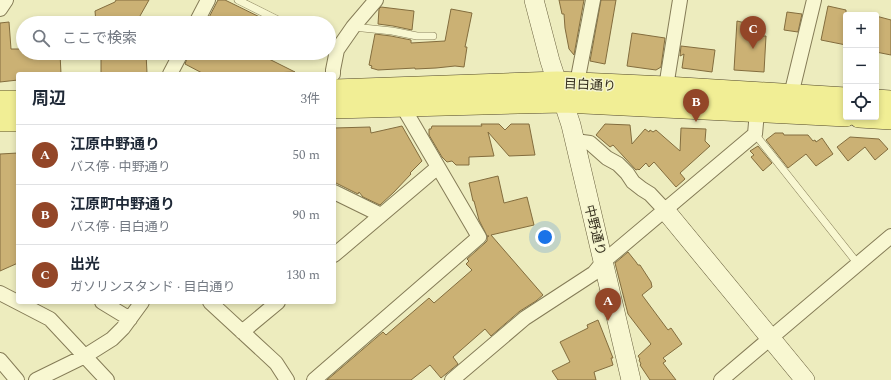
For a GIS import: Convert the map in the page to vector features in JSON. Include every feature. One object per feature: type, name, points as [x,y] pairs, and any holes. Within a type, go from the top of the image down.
[{"type":"main road","name":"中野通り","points":[[534,0],[550,61],[571,125],[631,380]]},
{"type":"main road","name":"目白通り","points":[[336,90],[557,82],[843,98]]},
{"type":"main road","points":[[0,101],[16,100]]},
{"type":"main road","points":[[879,100],[891,100]]},
{"type":"main road","name":"目白通り","points":[[336,108],[403,107],[518,102],[564,102],[843,116]]},
{"type":"main road","points":[[879,118],[891,118]]},
{"type":"main road","points":[[0,121],[16,121]]},
{"type":"main road","points":[[665,210],[806,380]]},
{"type":"street","points":[[0,9],[6,0]]},
{"type":"street","points":[[200,16],[208,0]]},
{"type":"street","points":[[336,45],[376,0]]},
{"type":"street","points":[[578,83],[593,0]]},
{"type":"street","points":[[666,87],[680,0]]},
{"type":"street","points":[[791,95],[814,0]]},
{"type":"street","points":[[171,72],[177,60]]},
{"type":"street","points":[[333,60],[333,72]]},
{"type":"street","points":[[314,380],[479,237],[403,107]]},
{"type":"street","points":[[452,380],[525,318],[594,273],[603,262],[756,134],[757,112]]},
{"type":"street","points":[[575,141],[590,143],[607,158],[618,164],[633,182],[650,194],[665,210]]},
{"type":"street","points":[[336,253],[438,167]]},
{"type":"street","points":[[336,193],[381,215]]},
{"type":"street","points":[[721,380],[891,236]]},
{"type":"street","points":[[0,293],[16,301]]},
{"type":"street","points":[[21,304],[50,319],[107,380]]},
{"type":"street","points":[[105,304],[130,319]]},
{"type":"street","points":[[36,380],[85,356],[112,339],[123,328],[141,304]]},
{"type":"street","points":[[212,304],[276,364],[287,380]]},
{"type":"street","points":[[242,332],[276,304]]},
{"type":"street","points":[[0,360],[17,380]]},
{"type":"lane","points":[[238,0],[270,16]]},
{"type":"lane","points":[[353,27],[392,31],[417,36],[433,36]]},
{"type":"lane","points":[[756,134],[858,264]]},
{"type":"building","points":[[116,0],[149,0],[140,16],[95,16],[95,11],[115,2]]},
{"type":"building","points":[[218,0],[225,0],[258,16],[210,16]]},
{"type":"building","points":[[559,0],[584,0],[574,55],[569,49],[564,14],[562,14]]},
{"type":"building","points":[[601,0],[616,0],[605,64],[590,61]]},
{"type":"building","points":[[828,6],[846,10],[846,12],[843,12],[843,44],[821,40]]},
{"type":"building","points":[[381,7],[414,11],[412,30],[378,24],[379,9]]},
{"type":"building","points":[[451,9],[472,13],[465,47],[467,47],[464,67],[455,66],[378,70],[371,68],[372,66],[369,65],[375,34],[411,40],[411,43],[445,41]]},
{"type":"building","points":[[787,12],[802,14],[798,32],[784,30]]},
{"type":"building","points":[[879,17],[891,20],[891,55],[879,53]]},
{"type":"building","points":[[737,21],[758,26],[757,36],[766,36],[764,72],[734,70]]},
{"type":"building","points":[[9,22],[11,49],[16,49],[16,60],[60,60],[61,72],[16,72],[16,80],[0,82],[0,23]]},
{"type":"building","points":[[632,33],[665,38],[661,67],[656,70],[627,66]]},
{"type":"building","points":[[681,46],[715,50],[712,72],[682,68],[684,54],[680,56]]},
{"type":"building","points":[[101,60],[146,60],[147,72],[101,72]]},
{"type":"building","points":[[186,60],[271,60],[295,72],[200,72],[185,64]]},
{"type":"building","points":[[481,124],[499,124],[505,130],[511,124],[529,124],[535,155],[509,156],[488,132],[494,156],[469,157],[469,165],[456,165],[452,161],[447,162],[442,157],[429,135],[429,129],[431,129],[432,126],[482,126]]},
{"type":"building","points":[[605,124],[630,125],[632,144],[645,129],[649,132],[650,130],[653,132],[656,130],[680,151],[681,128],[706,129],[705,141],[710,146],[680,173],[685,179],[676,187],[654,162],[649,167],[646,163],[639,170],[636,170],[613,145],[610,147],[596,135]]},
{"type":"building","points":[[402,126],[422,161],[380,205],[363,197],[359,192],[358,194],[336,183],[336,128],[370,127],[371,133]]},
{"type":"building","points":[[775,133],[783,133],[784,135],[808,135],[813,141],[815,140],[816,142],[822,138],[833,154],[816,166],[806,154],[788,168],[766,140]]},
{"type":"building","points":[[850,137],[879,139],[888,149],[875,160],[865,147],[848,161],[837,147]]},
{"type":"building","points":[[758,146],[772,163],[763,171],[751,157],[754,155],[750,151]]},
{"type":"building","points":[[16,153],[16,264],[0,271],[0,154]]},
{"type":"building","points":[[498,176],[504,203],[527,197],[534,225],[491,235],[543,295],[520,311],[491,336],[485,329],[453,357],[458,364],[441,378],[430,365],[411,380],[327,380],[383,332],[386,335],[429,298],[434,303],[472,270],[466,264],[469,261],[467,259],[487,241],[487,237],[489,236],[487,236],[479,220],[469,183]]},
{"type":"building","points":[[628,252],[638,265],[640,265],[651,282],[652,287],[642,295],[668,330],[671,328],[682,344],[663,358],[666,361],[663,363],[676,380],[650,380],[640,365],[640,359],[638,356],[651,344],[628,314],[615,263]]},
{"type":"building","points":[[598,320],[613,358],[611,358],[613,365],[594,372],[596,380],[558,380],[552,371],[570,362],[560,342],[588,328],[587,325]]},
{"type":"place","name":"出光","points":[[753,49]]},
{"type":"place","name":"江原町中野通り","points":[[696,122]]},
{"type":"place","name":"江原中野通り","points":[[608,321]]}]
